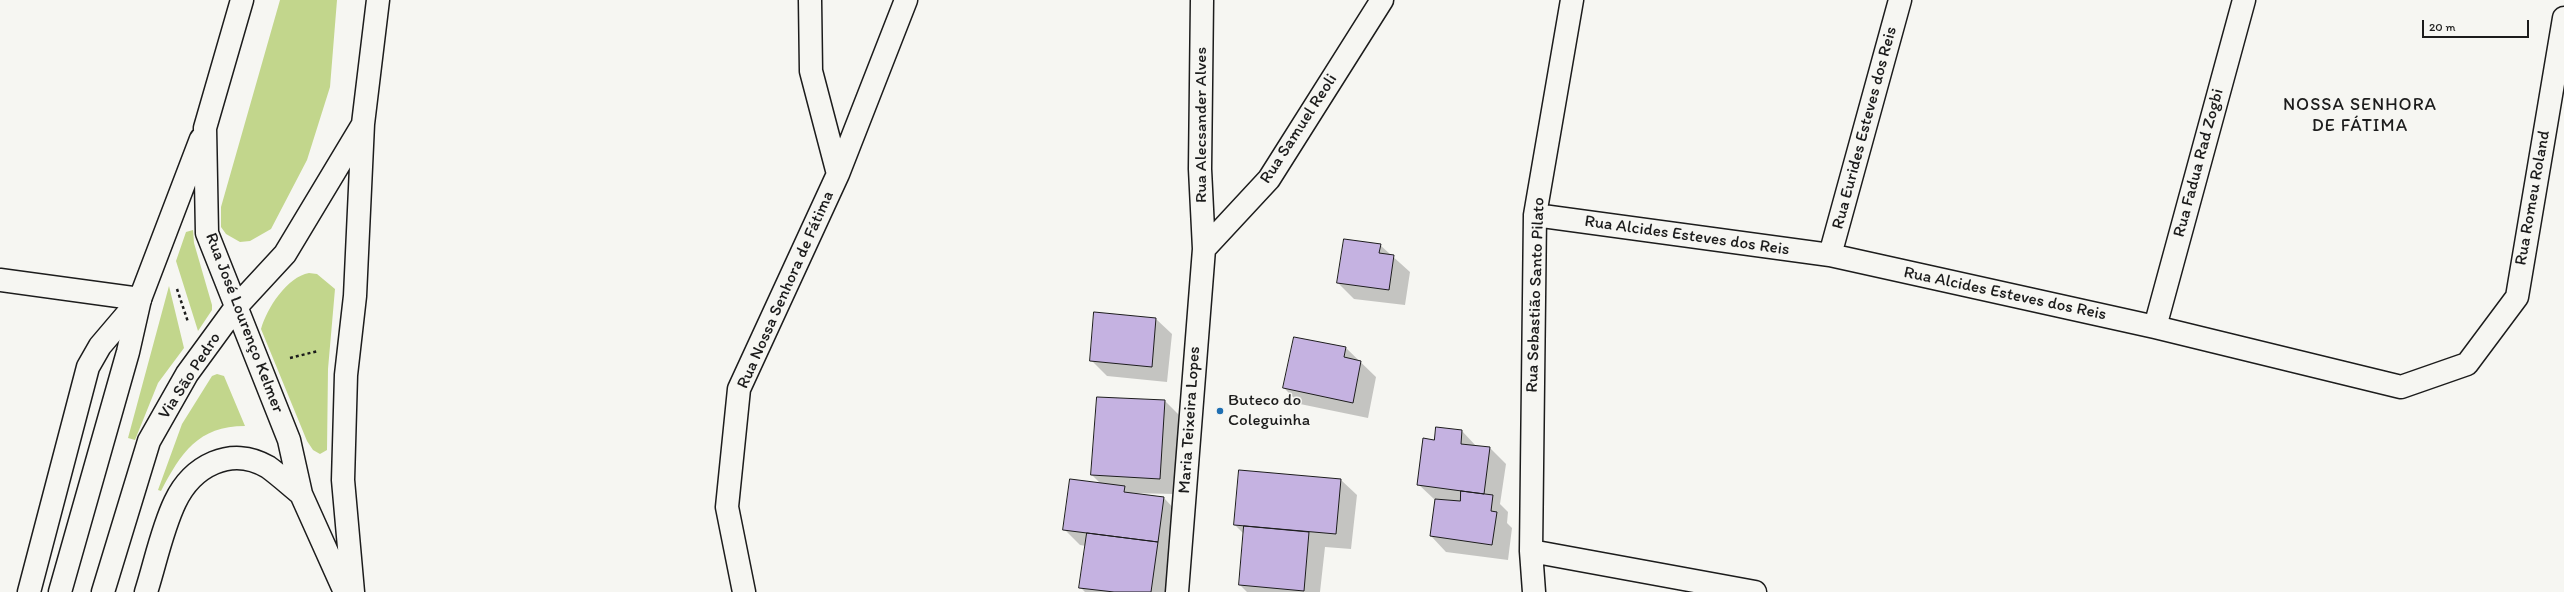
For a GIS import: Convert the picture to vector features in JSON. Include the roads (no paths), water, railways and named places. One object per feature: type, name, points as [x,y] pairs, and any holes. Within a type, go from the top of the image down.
[{"type":"street","name":"Rua José Lourenço Kelmer","points":[[242,0],[205,128],[207,233],[289,440],[301,494],[345,592]]},
{"type":"street","points":[[367,0],[374,37]]},
{"type":"street","points":[[353,592],[343,480],[346,375],[355,296],[363,124],[378,0]]},
{"type":"street","points":[[810,0],[811,71],[838,174]]},
{"type":"street","name":"Rua Nossa Senhora de Fátima","points":[[744,592],[727,507],[739,389],[838,174],[906,0]]},
{"type":"street","name":"Rua Alecsander Alves","points":[[1202,0],[1200,169],[1204,249]]},
{"type":"street","name":"Rua Samuel Reoli","points":[[1204,249],[1269,179],[1382,0]]},
{"type":"street","name":"Rua Sebastião Santo Pilato","points":[[1534,592],[1531,551],[1535,215],[1572,0]]},
{"type":"street","name":"Rua Eurides Esteves dos Reis","points":[[1830,255],[1900,0]]},
{"type":"street","name":"Rua Fadua Rad Zogbi","points":[[2155,327],[2244,0]]},
{"type":"street","name":"Rua Romeu Roland","points":[[2467,364],[2517,297],[2564,18]]},
{"type":"street","name":"Via São Pedro","points":[[103,592],[149,441],[187,374],[236,307],[285,254],[363,124]]},
{"type":"street","points":[[60,592],[128,352],[140,299],[205,128]]},
{"type":"street","name":"Rua Alcides Esteves dos Reis","points":[[1535,215],[1830,255],[2155,327],[2401,387],[2467,364]]},
{"type":"street","name":"Maria Teixeira Lopes","points":[[1177,592],[1204,249]]},
{"type":"street","points":[[0,280],[140,299]]},
{"type":"street","points":[[29,592],[88,367],[100,346],[140,299]]},
{"type":"street","points":[[146,592],[175,502],[190,481],[211,463],[230,457],[244,458],[267,467],[301,494]]},
{"type":"street","points":[[1531,551],[1755,592]]},
{"type":"place","name":"Buteco do Coleguinha","points":[[1220,411]]},
{"type":"district","name":"NOSSA SENHORA DE FÁTIMA","points":[[2360,115]]}]
